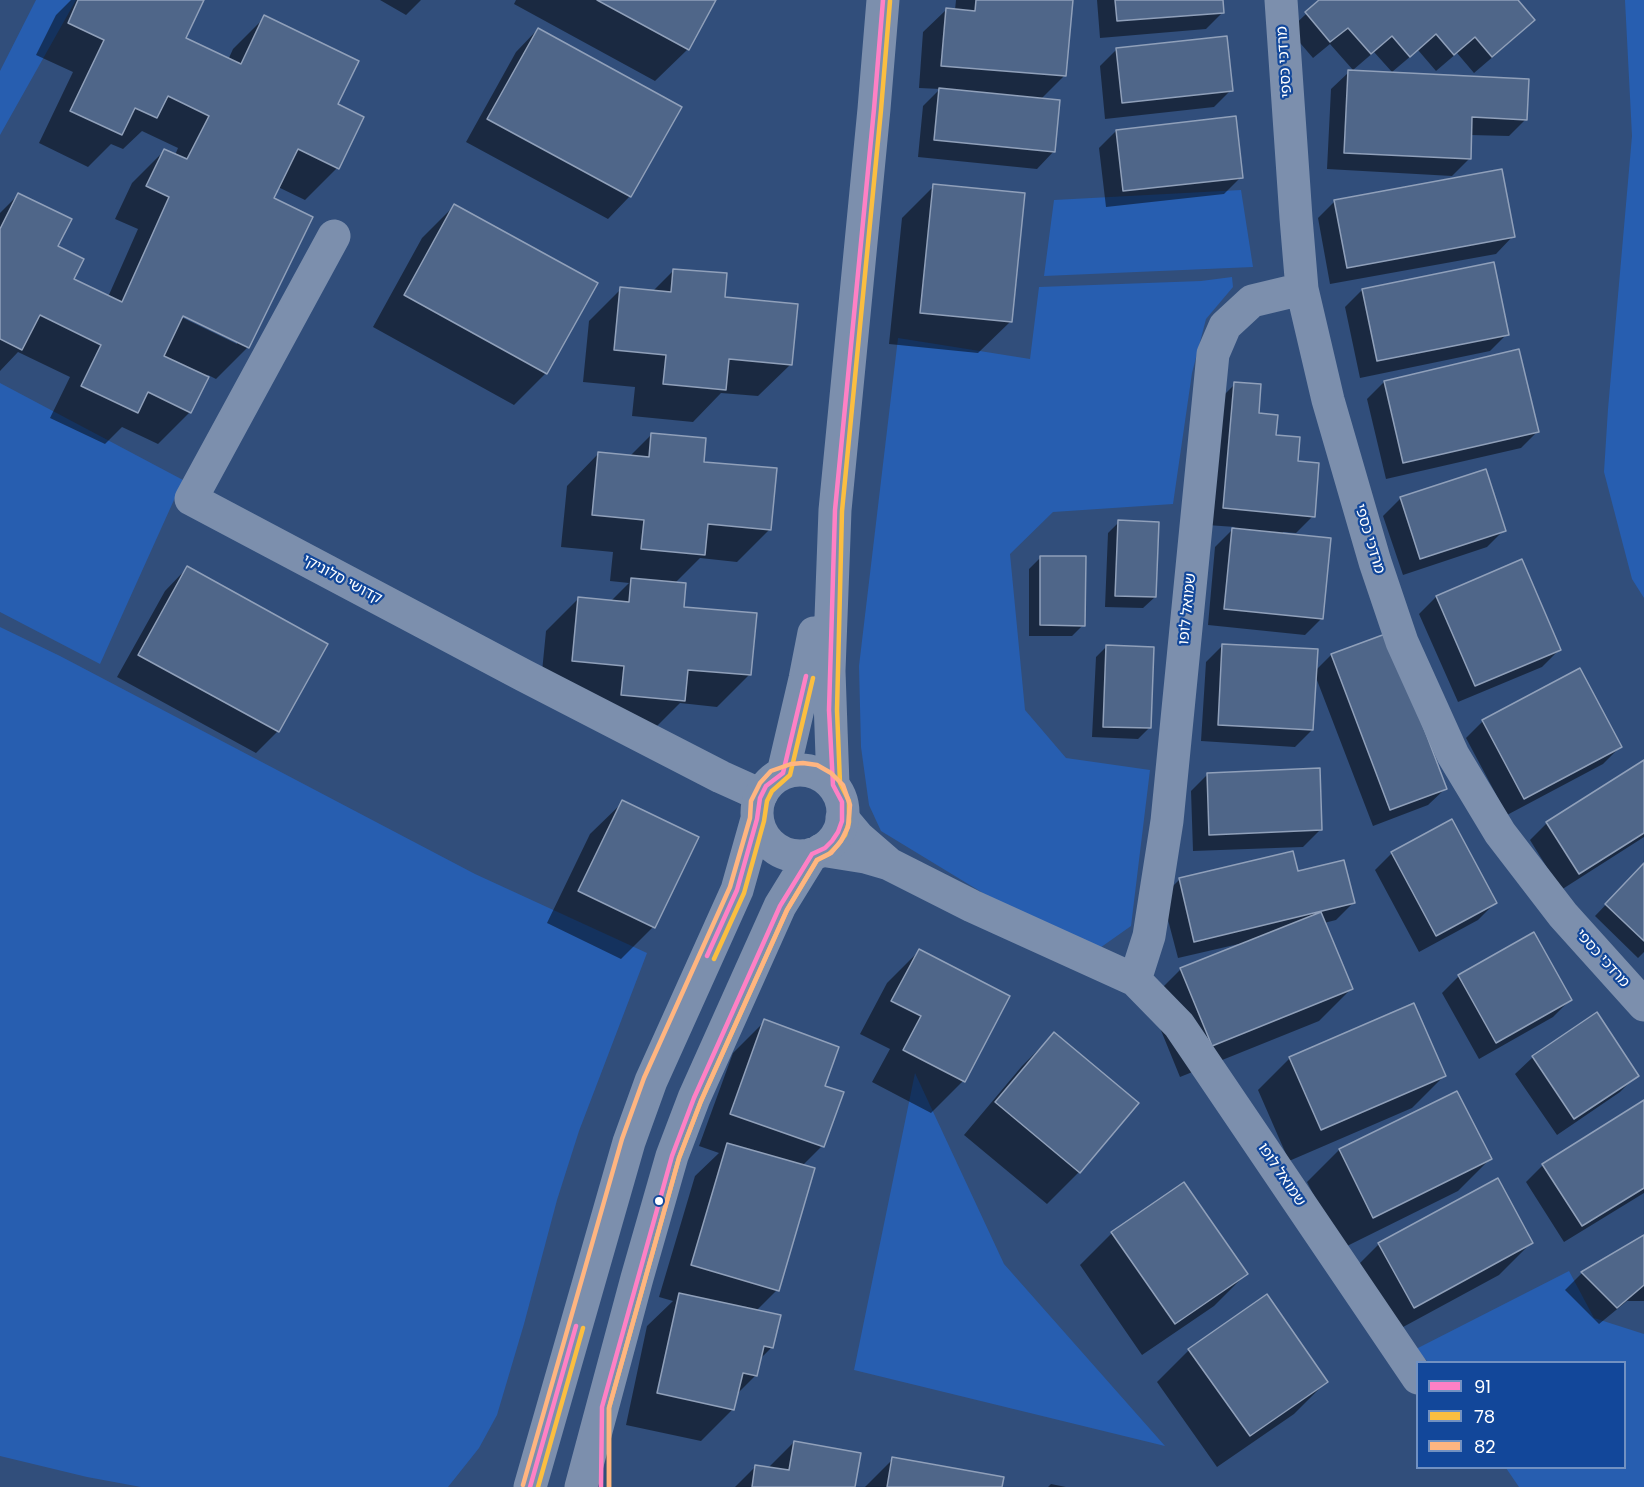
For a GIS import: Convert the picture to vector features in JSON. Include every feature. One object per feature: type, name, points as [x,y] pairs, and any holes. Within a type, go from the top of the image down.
[{"type":"street","points":[[833,786],[829,671],[835,510],[883,0]]},
{"type":"street","name":"מרדכי כספי","points":[[1281,0],[1302,289],[1328,400],[1375,562],[1402,642],[1453,755],[1500,833],[1563,915],[1644,1005]]},
{"type":"street","name":"קדושי סלוניקי","points":[[334,236],[191,499],[523,675],[721,777],[767,796]]},
{"type":"street","name":"שמואל לופו","points":[[1135,980],[1149,936],[1167,820],[1213,354],[1225,326],[1252,301],[1302,289]]},
{"type":"street","points":[[530,1487],[629,1142],[651,1081],[737,890],[806,679],[835,510]]},
{"type":"street","points":[[581,1487],[669,1167],[691,1108],[780,906],[816,852],[835,837],[841,825],[842,802],[833,786],[827,779],[815,772],[802,770],[767,796],[762,832],[770,844],[783,852],[792,855],[816,852]]},
{"type":"street","name":"שמואל לופו","points":[[842,818],[858,837],[889,864]]},
{"type":"street","name":"שמואל לופו","points":[[816,852],[865,857],[889,864],[972,906],[1135,980],[1179,1025],[1416,1375]]},
{"type":"street","points":[[516,1487],[563,1374]]},
{"type":"street","points":[[601,1487],[602,1407]]},
{"type":"shaded area","points":[[36,0],[76,0],[0,135],[0,71]]},
{"type":"shaded area","points":[[1625,0],[1644,0],[1644,598],[1632,579],[1604,472],[1632,136]]},
{"type":"shaded area","points":[[1241,190],[1253,267],[1044,276],[1054,200]]},
{"type":"shaded area","points":[[1232,277],[1233,287],[1206,319],[1192,373],[1173,504],[1053,512],[1010,554],[1025,710],[1066,758],[1150,770],[1131,926],[1097,950],[1001,904],[881,831],[869,805],[861,747],[859,666],[898,338],[1030,359],[1039,287],[1201,281]]},
{"type":"shaded area","points":[[0,383],[183,480],[100,664],[0,612]]},
{"type":"shaded area","points":[[0,627],[60,656],[475,874],[647,953],[579,1131],[557,1200],[497,1415],[479,1448],[448,1487],[141,1487],[87,1477],[0,1456]]},
{"type":"shaded area","points":[[915,1073],[1004,1264],[1165,1446],[854,1370]]},
{"type":"shaded area","points":[[1569,1271],[1594,1318],[1644,1334],[1644,1487],[1519,1487],[1507,1469],[1626,1469],[1626,1361],[1427,1361],[1416,1349]]},
{"type":"building","points":[[78,0],[204,0],[186,38],[241,64],[264,15],[359,61],[338,104],[364,117],[339,169],[298,149],[274,198],[313,217],[249,348],[183,316],[164,356],[209,377],[191,413],[148,392],[138,413],[81,386],[101,345],[40,315],[22,350],[0,339],[0,229],[18,193],[72,219],[58,246],[84,259],[74,279],[122,302],[169,197],[146,186],[164,149],[187,159],[209,116],[168,96],[157,118],[135,108],[122,135],[70,111],[104,40],[68,23]]},
{"type":"building","points":[[597,0],[716,0],[689,50]]},
{"type":"building","points":[[976,0],[1073,0],[1066,76],[941,66],[946,8],[975,11]]},
{"type":"building","points":[[1115,0],[1223,0],[1224,13],[1117,21]]},
{"type":"building","points":[[1319,0],[1518,0],[1535,20],[1492,57],[1475,37],[1454,55],[1436,34],[1410,57],[1392,36],[1371,54],[1348,28],[1330,42],[1305,12]]},
{"type":"building","points":[[538,28],[682,107],[631,197],[487,119]]},
{"type":"building","points":[[1227,36],[1233,91],[1122,103],[1116,48]]},
{"type":"building","points":[[1348,70],[1529,79],[1527,120],[1472,117],[1471,159],[1344,153]]},
{"type":"building","points":[[939,88],[1060,100],[1055,152],[934,140]]},
{"type":"building","points":[[1236,116],[1243,178],[1123,191],[1116,130]]},
{"type":"building","points":[[1502,169],[1515,237],[1347,268],[1334,200]]},
{"type":"building","points":[[933,184],[1025,193],[1012,322],[920,313]]},
{"type":"building","points":[[454,204],[598,283],[547,374],[404,295]]},
{"type":"building","points":[[1494,262],[1509,335],[1377,361],[1362,289]]},
{"type":"building","points":[[673,269],[727,273],[725,297],[798,304],[792,365],[729,359],[726,390],[663,384],[666,355],[614,350],[620,287],[671,292]]},
{"type":"building","points":[[1519,349],[1539,432],[1403,463],[1384,381]]},
{"type":"building","points":[[1234,382],[1261,384],[1259,413],[1278,415],[1276,435],[1300,437],[1298,461],[1319,463],[1315,517],[1223,508]]},
{"type":"building","points":[[651,433],[706,438],[704,462],[777,468],[771,530],[708,524],[705,555],[641,549],[644,520],[592,515],[598,452],[649,457]]},
{"type":"building","points":[[1486,469],[1506,531],[1420,559],[1400,497]]},
{"type":"building","points":[[1118,520],[1159,522],[1156,597],[1115,596]]},
{"type":"building","points":[[1232,528],[1331,538],[1323,619],[1224,609]]},
{"type":"building","points":[[1040,556],[1086,556],[1085,626],[1040,625]]},
{"type":"building","points":[[1522,559],[1561,650],[1475,686],[1436,596]]},
{"type":"building","points":[[187,566],[328,644],[279,732],[138,655]]},
{"type":"building","points":[[631,578],[686,583],[684,607],[757,613],[751,675],[688,670],[685,701],[621,695],[624,666],[572,661],[578,597],[629,602]]},
{"type":"building","points":[[1388,633],[1447,789],[1390,810],[1331,654]]},
{"type":"building","points":[[1222,644],[1318,649],[1313,730],[1218,725]]},
{"type":"building","points":[[1106,645],[1154,647],[1151,728],[1103,727]]},
{"type":"building","points":[[1580,668],[1622,747],[1524,799],[1482,720]]},
{"type":"building","points":[[1644,760],[1644,833],[1579,874],[1546,822]]},
{"type":"building","points":[[1320,768],[1322,830],[1209,835],[1207,773]]},
{"type":"building","points":[[622,800],[699,837],[655,928],[578,891]]},
{"type":"building","points":[[1452,819],[1497,903],[1436,936],[1391,852]]},
{"type":"building","points":[[1293,851],[1298,871],[1344,860],[1355,903],[1194,942],[1179,878]]},
{"type":"building","points":[[1644,863],[1644,941],[1605,904]]},
{"type":"building","points":[[1321,912],[1353,989],[1212,1046],[1180,968]]},
{"type":"building","points":[[1534,932],[1572,1000],[1496,1043],[1458,975]]},
{"type":"building","points":[[919,949],[1010,996],[965,1082],[903,1050],[921,1016],[891,1001]]},
{"type":"building","points":[[1414,1003],[1446,1076],[1321,1130],[1289,1057]]},
{"type":"building","points":[[1597,1012],[1639,1076],[1574,1119],[1532,1056]]},
{"type":"building","points":[[764,1019],[839,1047],[825,1086],[844,1092],[824,1147],[730,1114]]},
{"type":"building","points":[[1054,1032],[1139,1103],[1080,1173],[995,1102]]},
{"type":"building","points":[[1457,1091],[1492,1159],[1373,1218],[1339,1149]]},
{"type":"building","points":[[1644,1100],[1644,1188],[1582,1226],[1542,1164]]},
{"type":"building","points":[[727,1143],[815,1168],[779,1291],[691,1265]]},
{"type":"building","points":[[1498,1178],[1533,1243],[1414,1308],[1378,1243]]},
{"type":"building","points":[[1184,1182],[1248,1274],[1175,1324],[1111,1232]]},
{"type":"building","points":[[1644,1235],[1644,1285],[1617,1308],[1581,1272]]},
{"type":"building","points":[[679,1293],[781,1315],[773,1348],[764,1346],[757,1376],[743,1373],[734,1410],[657,1393]]},
{"type":"building","points":[[1267,1294],[1328,1382],[1250,1436],[1188,1349]]},
{"type":"building","points":[[794,1441],[861,1453],[855,1487],[752,1487],[755,1465],[789,1470]]},
{"type":"building","points":[[892,1457],[1004,1477],[1002,1487],[887,1487]]},
{"type":"transit line","name":"91","points":[[601,1487],[602,1407],[672,1156],[694,1098],[780,906],[812,854],[825,848],[832,841],[842,821],[842,802],[833,785],[829,710],[835,510],[883,0]]},
{"type":"transit line","name":"78","points":[[609,1487],[609,1408],[679,1158],[701,1101],[787,910],[817,860],[829,854],[838,845],[845,835],[849,822],[849,801],[840,783],[837,710],[842,511],[890,1]]},
{"type":"transit line","name":"91","points":[[707,956],[737,890],[757,819],[760,798],[766,786],[783,773],[806,676]]},
{"type":"transit line","name":"78","points":[[714,959],[744,893],[764,821],[767,801],[772,791],[790,775],[813,678]]},
{"type":"transit line","name":"82","points":[[523,1485],[622,1139],[644,1078],[730,887],[750,818],[751,801],[760,783],[771,771],[791,764],[817,765],[831,773],[843,785],[850,805],[848,827],[841,841],[831,853],[817,860],[787,910],[701,1101],[679,1158],[609,1408],[609,1487]]},
{"type":"transit line","name":"91","points":[[530,1487],[576,1326]]},
{"type":"transit line","name":"78","points":[[538,1487],[583,1328]]}]
